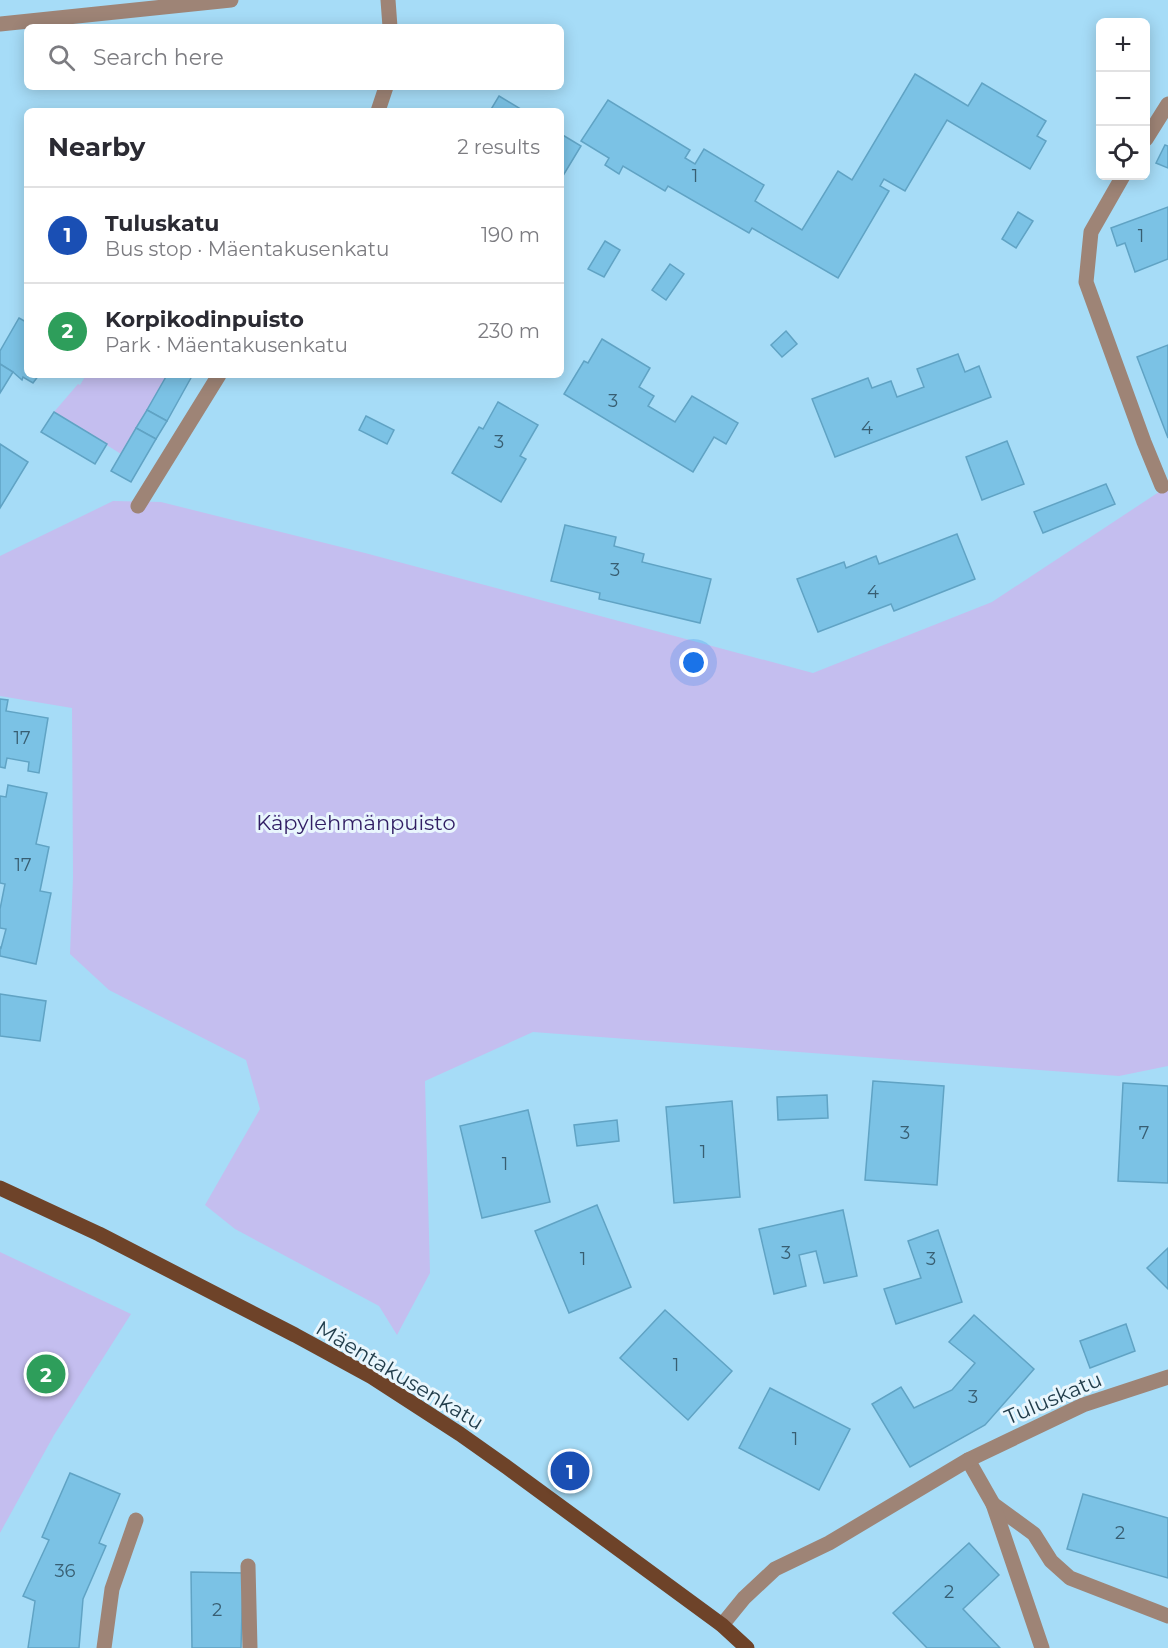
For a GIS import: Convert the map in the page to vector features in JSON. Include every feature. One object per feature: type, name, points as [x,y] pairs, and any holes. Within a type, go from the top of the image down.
[{"type":"main road","name":"Mäentakusenkatu","points":[[0,1188],[99,1234],[372,1377],[489,1454],[722,1625],[747,1648]]},
{"type":"street","points":[[0,24],[231,0]]},
{"type":"street","points":[[388,0],[390,24]]},
{"type":"street","points":[[379,108],[385,90]]},
{"type":"street","points":[[1150,133],[1168,104]]},
{"type":"street","points":[[1121,180],[1091,232],[1086,282],[1162,486]]},
{"type":"street","points":[[138,506],[217,378]]},
{"type":"street","name":"Tuluskatu","points":[[722,1625],[744,1598],[775,1569],[829,1543],[968,1460],[1083,1405],[1168,1377]]},
{"type":"street","points":[[968,1460],[993,1504],[1042,1648]]},
{"type":"street","points":[[993,1504],[1034,1534],[1051,1561],[1070,1578],[1168,1616]]},
{"type":"street","points":[[104,1648],[112,1589],[136,1520]]},
{"type":"street","points":[[248,1566],[250,1648]]},
{"type":"green space","points":[[84,378],[166,378],[121,454],[54,412],[78,384],[80,385]]},
{"type":"green space","name":"Käpylehmänpuisto","points":[[1168,486],[1168,1066],[1119,1076],[533,1032],[425,1081],[430,1273],[397,1335],[379,1306],[235,1229],[205,1205],[260,1109],[246,1060],[109,990],[70,954],[73,877],[72,708],[0,696],[0,556],[113,501],[161,502],[365,553],[813,673],[992,602]]},
{"type":"green space","points":[[0,1252],[131,1314],[54,1435],[0,1533]]},
{"type":"building","points":[[915,74],[968,106],[982,83],[1046,121],[1037,136],[1046,141],[1030,169],[947,120],[905,191],[884,179],[880,186],[889,191],[838,278],[752,228],[749,233],[668,186],[665,191],[623,166],[619,174],[605,165],[609,158],[581,141],[608,100],[690,150],[685,158],[695,164],[704,149],[764,185],[755,201],[802,230],[838,171],[852,180]]},
{"type":"building","points":[[499,96],[519,108],[492,108]]},
{"type":"building","points":[[564,136],[581,146],[564,174]]},
{"type":"building","points":[[1165,145],[1168,146],[1168,168],[1156,163]]},
{"type":"building","points":[[1168,207],[1168,259],[1135,272],[1125,243],[1117,246],[1111,228]]},
{"type":"building","points":[[1018,212],[1033,221],[1016,248],[1002,239]]},
{"type":"building","points":[[605,241],[620,250],[604,277],[588,269]]},
{"type":"building","points":[[670,264],[684,274],[666,300],[652,290]]},
{"type":"building","points":[[19,318],[24,321],[24,378],[22,380],[0,364],[0,351]]},
{"type":"building","points":[[786,331],[797,344],[782,357],[771,345]]},
{"type":"building","points":[[602,339],[650,368],[639,387],[654,396],[648,406],[675,422],[692,396],[738,423],[726,444],[714,437],[693,472],[564,394],[584,361],[588,363]]},
{"type":"building","points":[[1168,345],[1168,438],[1137,357]]},
{"type":"building","points":[[958,354],[965,372],[979,366],[991,397],[835,457],[812,399],[868,378],[872,388],[891,381],[897,397],[924,387],[917,369]]},
{"type":"building","points":[[0,364],[13,372],[0,393]]},
{"type":"building","points":[[25,378],[37,378],[33,383]]},
{"type":"building","points":[[165,378],[191,378],[167,421],[147,410]]},
{"type":"building","points":[[498,402],[538,425],[520,456],[526,459],[501,502],[452,473],[479,427],[483,429]]},
{"type":"building","points":[[147,410],[167,421],[156,439],[136,428]]},
{"type":"building","points":[[54,412],[107,444],[95,464],[41,432]]},
{"type":"building","points":[[366,416],[394,430],[387,444],[359,430]]},
{"type":"building","points":[[136,428],[156,439],[131,482],[111,471]]},
{"type":"building","points":[[1007,441],[1024,484],[982,500],[966,457]]},
{"type":"building","points":[[0,444],[28,462],[0,508]]},
{"type":"building","points":[[1106,484],[1115,504],[1043,533],[1034,512]]},
{"type":"building","points":[[565,525],[616,537],[614,546],[644,554],[642,562],[711,579],[700,623],[599,599],[600,593],[551,581]]},
{"type":"building","points":[[957,534],[975,579],[894,611],[891,604],[818,632],[797,579],[844,562],[846,568],[876,556],[879,564]]},
{"type":"building","points":[[0,699],[8,700],[6,711],[48,718],[39,773],[28,771],[29,762],[7,758],[5,768],[0,767]]},
{"type":"building","points":[[8,785],[47,793],[36,844],[49,847],[40,891],[51,893],[36,964],[0,956],[0,947],[6,929],[0,928],[0,909],[5,884],[0,883],[0,796],[6,797]]},
{"type":"building","points":[[0,994],[46,1001],[40,1041],[0,1036]]},
{"type":"building","points":[[873,1081],[944,1086],[937,1185],[865,1180]]},
{"type":"building","points":[[1123,1083],[1168,1086],[1168,1183],[1118,1181]]},
{"type":"building","points":[[827,1095],[828,1118],[778,1120],[777,1097]]},
{"type":"building","points":[[732,1101],[740,1197],[674,1203],[666,1107]]},
{"type":"building","points":[[528,1110],[550,1202],[482,1218],[460,1126]]},
{"type":"building","points":[[617,1120],[619,1141],[577,1146],[574,1125]]},
{"type":"building","points":[[597,1205],[631,1287],[569,1313],[535,1231]]},
{"type":"building","points":[[843,1210],[857,1276],[824,1283],[816,1251],[799,1255],[806,1286],[774,1294],[759,1229]]},
{"type":"building","points":[[938,1230],[962,1302],[896,1324],[884,1289],[921,1278],[908,1241]]},
{"type":"building","points":[[1168,1248],[1168,1289],[1147,1268]]},
{"type":"building","points":[[665,1310],[732,1371],[688,1420],[620,1358]]},
{"type":"building","points":[[974,1315],[1034,1369],[985,1425],[910,1467],[872,1404],[901,1387],[914,1408],[952,1390],[975,1363],[949,1342]]},
{"type":"building","points":[[1126,1324],[1135,1351],[1090,1368],[1080,1341]]},
{"type":"building","points":[[770,1388],[850,1429],[819,1490],[739,1448]]},
{"type":"building","points":[[572,1450],[588,1461],[584,1469],[567,1457]]},
{"type":"building","points":[[70,1473],[120,1494],[99,1543],[106,1546],[83,1599],[79,1648],[28,1648],[35,1601],[23,1596],[49,1540],[42,1537]]},
{"type":"building","points":[[1083,1494],[1168,1518],[1168,1578],[1067,1549]]},
{"type":"building","points":[[969,1543],[999,1575],[963,1609],[1000,1648],[927,1648],[893,1613]]},
{"type":"building","points":[[191,1572],[243,1573],[241,1648],[192,1648]]},
{"type":"place","name":"Korpikodinpuisto","points":[[46,1374]]},
{"type":"place","name":"Tuluskatu","points":[[570,1471]]}]
